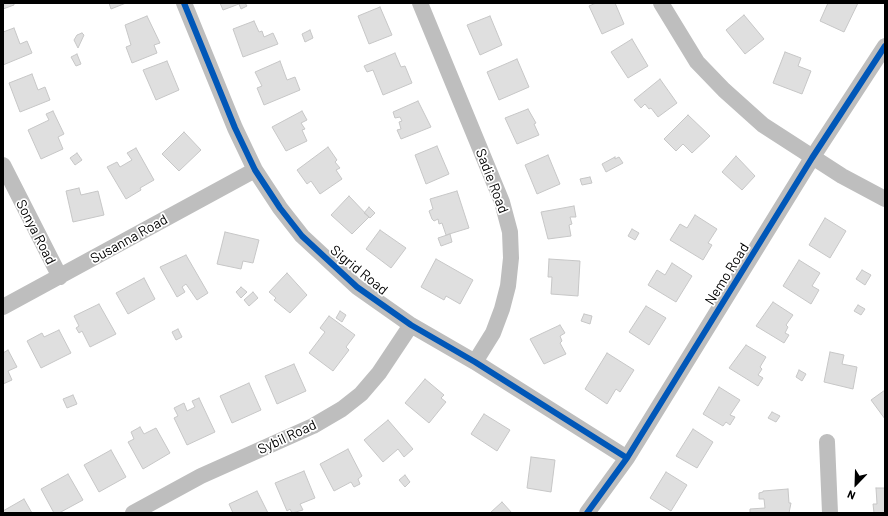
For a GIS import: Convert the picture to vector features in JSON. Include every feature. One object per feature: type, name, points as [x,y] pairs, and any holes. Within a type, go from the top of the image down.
[{"type":"street","name":"Sigrid Road","points":[[184,3],[254,170],[280,208],[302,236],[357,287],[411,325],[475,362],[627,458]]},
{"type":"street","name":"Sadie Road","points":[[420,3],[502,202],[510,232],[511,258],[508,286],[502,309],[493,333],[475,362]]},
{"type":"street","points":[[661,3],[697,62],[724,90],[763,125],[812,158],[885,199]]},
{"type":"street","name":"Nemo Road","points":[[587,513],[627,458],[812,158],[885,46]]},
{"type":"street","name":"Sonya Road","points":[[3,165],[60,277]]},
{"type":"street","name":"Susanna Road","points":[[3,307],[254,170]]},
{"type":"street","name":"Sybil Road","points":[[133,513],[202,476],[313,426],[342,409],[361,394],[379,373],[411,325]]},
{"type":"street","points":[[827,442],[830,513]]},
{"type":"building","points":[[3,3],[14,3],[14,5],[3,9]]},
{"type":"building","points":[[109,3],[126,3],[111,9]]},
{"type":"building","points":[[220,3],[245,3],[247,6],[241,9],[239,4],[223,10]]},
{"type":"building","points":[[596,3],[615,3],[624,24],[602,34],[589,6]]},
{"type":"building","points":[[828,3],[858,3],[844,32],[820,21]]},
{"type":"building","points":[[380,7],[392,35],[369,44],[358,16]]},
{"type":"building","points":[[744,15],[764,39],[745,54],[726,30]]},
{"type":"building","points":[[147,16],[160,43],[154,45],[157,53],[132,63],[126,47],[131,45],[125,25]]},
{"type":"building","points":[[490,16],[502,45],[480,55],[467,25]]},
{"type":"building","points":[[254,21],[259,32],[262,31],[264,37],[273,33],[278,44],[243,57],[233,29]]},
{"type":"building","points":[[14,28],[20,44],[27,41],[32,53],[3,65],[3,32]]},
{"type":"building","points":[[310,30],[313,38],[305,42],[302,34]]},
{"type":"building","points":[[82,33],[84,35],[78,48],[74,40],[77,35]]},
{"type":"building","points":[[632,39],[648,66],[628,78],[611,52]]},
{"type":"building","points":[[785,52],[801,58],[798,66],[811,71],[802,94],[773,83]]},
{"type":"building","points":[[395,53],[401,67],[405,66],[412,83],[383,95],[373,70],[367,72],[364,66]]},
{"type":"building","points":[[77,54],[81,64],[76,66],[71,57]]},
{"type":"building","points":[[517,59],[529,87],[499,100],[487,72]]},
{"type":"building","points":[[167,61],[179,90],[156,100],[143,70]]},
{"type":"building","points":[[280,61],[287,80],[295,77],[300,90],[264,105],[257,88],[262,86],[255,72]]},
{"type":"building","points":[[32,74],[38,90],[45,87],[50,100],[20,112],[9,83]]},
{"type":"building","points":[[660,79],[677,103],[658,117],[651,108],[649,109],[645,104],[641,108],[634,100]]},
{"type":"building","points":[[418,101],[431,127],[401,139],[397,130],[401,129],[399,122],[402,121],[400,117],[395,118],[393,112]]},
{"type":"building","points":[[528,109],[536,123],[534,124],[539,135],[517,144],[505,118]]},
{"type":"building","points":[[53,111],[64,134],[58,137],[63,149],[41,159],[28,130],[49,120],[46,114]]},
{"type":"building","points":[[302,111],[307,120],[301,123],[305,129],[302,130],[307,141],[286,151],[272,127]]},
{"type":"building","points":[[688,115],[710,136],[692,153],[683,144],[676,151],[664,139]]},
{"type":"building","points":[[184,132],[201,150],[179,171],[162,154]]},
{"type":"building","points":[[437,146],[449,174],[426,184],[415,155]]},
{"type":"building","points":[[328,147],[337,160],[335,162],[340,168],[336,170],[342,179],[320,194],[311,181],[307,184],[297,170]]},
{"type":"building","points":[[136,148],[154,180],[140,188],[141,190],[126,199],[107,167],[117,162],[120,167],[132,160],[127,153]]},
{"type":"building","points":[[77,153],[82,160],[75,165],[70,158]]},
{"type":"building","points":[[548,155],[560,184],[537,194],[525,165]]},
{"type":"building","points":[[736,156],[755,176],[742,190],[722,172]]},
{"type":"building","points":[[615,157],[615,159],[619,157],[623,163],[606,172],[602,164]]},
{"type":"building","points":[[590,177],[592,183],[582,185],[580,179]]},
{"type":"building","points":[[79,188],[81,195],[98,191],[104,215],[73,222],[66,191]]},
{"type":"building","points":[[457,191],[469,228],[446,235],[442,223],[439,224],[438,219],[434,221],[432,219],[429,211],[433,209],[430,199]]},
{"type":"building","points":[[349,196],[369,217],[352,234],[331,215]]},
{"type":"building","points":[[574,206],[576,217],[570,217],[572,224],[569,225],[571,236],[548,239],[541,212]]},
{"type":"building","points":[[369,207],[375,213],[370,218],[364,213]]},
{"type":"building","points":[[695,215],[717,229],[708,243],[712,245],[703,260],[670,240],[680,224],[687,228]]},
{"type":"building","points":[[825,218],[846,231],[830,258],[809,245]]},
{"type":"building","points":[[632,229],[639,233],[635,240],[628,236]]},
{"type":"building","points":[[380,230],[406,248],[391,268],[366,249]]},
{"type":"building","points":[[225,232],[259,240],[253,263],[243,261],[241,269],[217,264]]},
{"type":"building","points":[[450,234],[452,242],[441,246],[438,238]]},
{"type":"building","points":[[186,255],[208,293],[197,300],[186,284],[182,287],[185,292],[177,297],[160,267]]},
{"type":"building","points":[[436,259],[473,280],[460,304],[446,296],[444,300],[421,287]]},
{"type":"building","points":[[549,259],[580,261],[578,296],[551,294],[552,277],[548,277]]},
{"type":"building","points":[[799,260],[820,273],[812,286],[819,290],[811,304],[783,286]]},
{"type":"building","points":[[672,263],[692,276],[676,302],[648,285],[657,270],[665,275]]},
{"type":"building","points":[[862,270],[871,275],[865,285],[856,279]]},
{"type":"building","points":[[287,273],[307,295],[290,313],[274,300],[276,298],[269,292]]},
{"type":"building","points":[[144,278],[155,299],[128,314],[116,293]]},
{"type":"building","points":[[241,287],[247,292],[241,298],[236,292]]},
{"type":"building","points":[[253,292],[258,298],[249,306],[244,300]]},
{"type":"building","points":[[773,302],[793,315],[786,325],[788,327],[785,333],[789,335],[784,343],[756,326]]},
{"type":"building","points":[[99,304],[116,334],[90,347],[82,331],[79,333],[76,328],[79,326],[74,316]]},
{"type":"building","points":[[858,305],[865,309],[861,315],[854,311]]},
{"type":"building","points":[[646,306],[666,318],[649,345],[629,332]]},
{"type":"building","points":[[340,311],[346,315],[342,322],[336,318]]},
{"type":"building","points":[[584,314],[592,316],[590,324],[581,321]]},
{"type":"building","points":[[329,316],[355,335],[346,347],[349,350],[333,371],[309,353],[325,332],[320,328]]},
{"type":"building","points":[[560,325],[565,333],[560,336],[562,341],[560,343],[566,354],[544,364],[530,339]]},
{"type":"building","points":[[178,329],[182,337],[176,340],[172,332]]},
{"type":"building","points":[[59,330],[71,353],[41,368],[27,341],[42,333],[44,337]]},
{"type":"building","points":[[746,345],[766,357],[760,367],[762,369],[758,375],[763,378],[758,386],[729,368]]},
{"type":"building","points":[[8,350],[17,367],[8,371],[12,380],[3,384],[3,353]]},
{"type":"building","points":[[830,352],[844,355],[842,364],[857,367],[853,389],[824,382]]},
{"type":"building","points":[[607,353],[634,370],[620,392],[616,389],[607,404],[585,389]]},
{"type":"building","points":[[294,364],[306,391],[277,404],[265,376]]},
{"type":"building","points":[[799,370],[806,374],[802,381],[796,377]]},
{"type":"building","points":[[425,379],[444,395],[441,398],[446,402],[429,423],[405,403]]},
{"type":"building","points":[[249,383],[261,410],[232,423],[220,396]]},
{"type":"building","points":[[719,387],[740,400],[730,415],[735,417],[730,425],[726,422],[723,426],[703,414]]},
{"type":"building","points":[[885,390],[885,419],[871,400]]},
{"type":"building","points":[[73,395],[77,404],[67,408],[63,399]]},
{"type":"building","points":[[199,398],[215,432],[187,445],[174,418],[178,416],[174,408],[184,403],[187,411],[195,407],[192,401]]},
{"type":"building","points":[[772,412],[780,416],[776,422],[768,418]]},
{"type":"building","points":[[484,414],[510,430],[497,451],[471,434]]},
{"type":"building","points":[[388,420],[413,449],[404,457],[398,449],[383,462],[364,440]]},
{"type":"building","points":[[140,427],[144,434],[156,428],[170,453],[143,469],[128,442],[134,439],[131,432]]},
{"type":"building","points":[[693,429],[713,442],[697,468],[676,456]]},
{"type":"building","points":[[348,449],[362,476],[358,479],[360,484],[354,487],[351,482],[334,491],[320,464]]},
{"type":"building","points":[[111,450],[126,477],[99,492],[84,465]]},
{"type":"building","points":[[531,457],[555,460],[551,492],[527,488]]},
{"type":"building","points":[[304,471],[315,498],[300,504],[303,510],[292,513],[290,509],[287,511],[275,483]]},
{"type":"building","points":[[666,472],[687,485],[671,511],[650,498]]},
{"type":"building","points":[[68,474],[83,500],[59,513],[54,513],[41,489]]},
{"type":"building","points":[[405,475],[410,482],[405,487],[399,480]]},
{"type":"building","points":[[876,488],[885,488],[885,513],[874,513],[873,504],[877,504]]},
{"type":"building","points":[[788,489],[789,503],[791,503],[789,513],[750,513],[750,509],[765,508],[764,499],[759,499],[759,493],[763,491]]},
{"type":"building","points":[[257,491],[268,513],[233,513],[229,504]]},
{"type":"building","points":[[24,499],[32,513],[3,513],[3,511]]},
{"type":"building","points":[[502,502],[512,513],[490,513]]},
{"type":"cycle path","points":[[184,3],[235,128],[255,170],[280,208],[302,236],[357,287],[411,325],[475,362],[627,458]]},
{"type":"cycle path","points":[[587,513],[627,458],[812,158],[885,46]]}]
